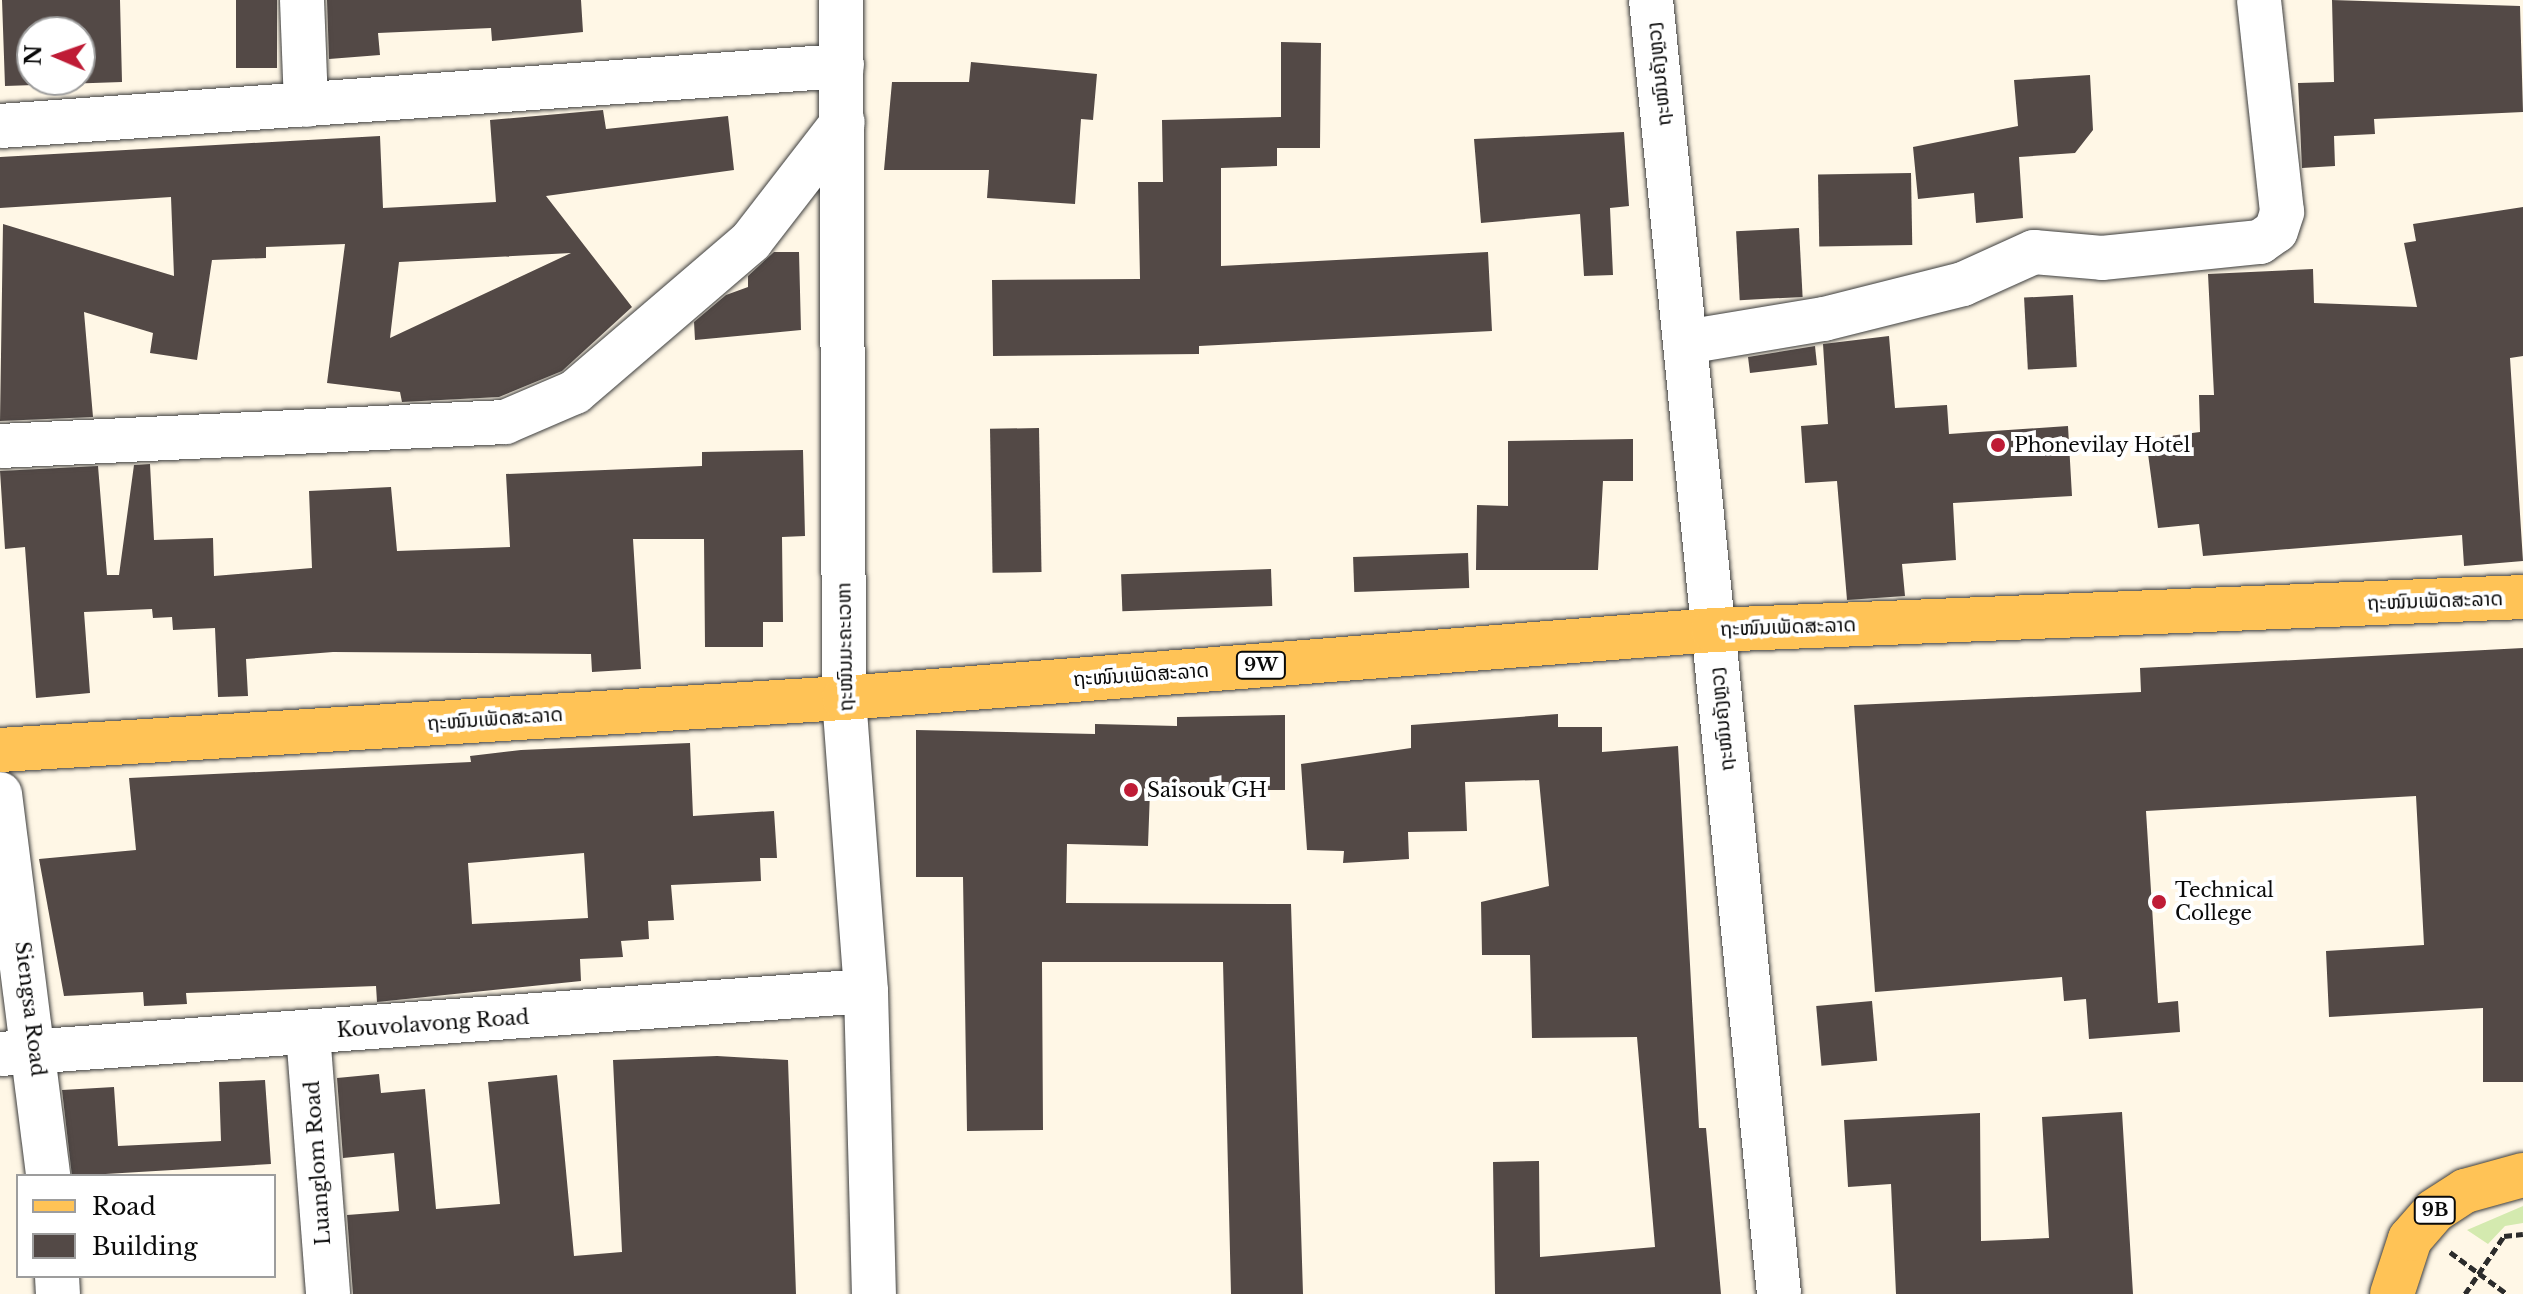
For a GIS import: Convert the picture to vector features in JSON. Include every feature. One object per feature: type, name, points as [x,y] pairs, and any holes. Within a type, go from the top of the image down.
[{"type":"main road","name":"ຖະໜົນເພັດສະລາດ","points":[[0,750],[844,698],[1713,630],[2523,597]]},
{"type":"main road","name":"9B","points":[[2392,1294],[2410,1239],[2434,1211],[2465,1191],[2523,1175]]},
{"type":"street","points":[[302,0],[306,105]]},
{"type":"street","name":"ຖະໜົນມະຄະເວຫາ","points":[[841,0],[844,698],[866,991],[874,1294]]},
{"type":"street","name":"ຖະໜົນຄັງຫຼວງ","points":[[1651,0],[1779,1294]]},
{"type":"street","points":[[1686,342],[1824,319],[1963,284],[2034,252],[2102,258],[2260,242],[2276,231],[2282,212],[2259,0]]},
{"type":"street","points":[[0,126],[842,66]]},
{"type":"street","points":[[0,446],[505,422],[575,392],[751,241],[843,122]]},
{"type":"street","name":"Siengsa Road","points":[[0,794],[18,1053],[48,1174]]},
{"type":"street","name":"Kouvolavong Road","points":[[18,1053],[866,991]]},
{"type":"street","name":"Luanglom Road","points":[[308,1033],[328,1294]]},
{"type":"path","points":[[2465,1294],[2504,1236],[2523,1234]]},
{"type":"path","points":[[2449,1252],[2507,1294]]},
{"type":"green space","points":[[2523,1206],[2523,1223],[2505,1226],[2488,1244],[2467,1230]]},
{"type":"building","points":[[2,0],[120,0],[122,82],[96,83],[96,16],[16,16],[16,86],[5,86]]},
{"type":"building","points":[[236,0],[277,0],[277,68],[236,68]]},
{"type":"building","points":[[327,0],[581,0],[583,32],[492,41],[491,28],[378,33],[380,55],[329,59]]},
{"type":"building","points":[[2332,0],[2520,6],[2523,112],[2374,119],[2375,134],[2334,136],[2335,166],[2302,168],[2298,83],[2334,82]]},
{"type":"building","points":[[1281,42],[1321,43],[1320,148],[1277,148],[1277,166],[1221,168],[1221,266],[1488,252],[1492,331],[1199,346],[1199,354],[993,356],[992,280],[1140,279],[1138,182],[1163,182],[1162,120],[1281,117]]},
{"type":"building","points":[[971,62],[1097,74],[1093,120],[1081,119],[1075,204],[987,198],[989,170],[884,170],[892,82],[969,82]]},
{"type":"building","points":[[2090,75],[2093,130],[2075,153],[2019,157],[2023,218],[1976,223],[1974,193],[1918,199],[1913,147],[2018,126],[2014,80]]},
{"type":"building","points":[[603,110],[606,129],[728,116],[734,170],[546,196],[632,307],[562,371],[499,397],[402,402],[400,392],[327,383],[345,244],[266,247],[266,258],[212,260],[197,360],[150,353],[153,333],[84,312],[93,417],[0,421],[3,224],[174,276],[171,197],[0,208],[0,157],[380,136],[383,208],[496,202],[490,120]],"holes":[[[571,253],[390,338],[399,262]]]},
{"type":"building","points":[[1624,132],[1629,206],[1610,208],[1613,275],[1584,276],[1580,214],[1481,223],[1474,139]]},
{"type":"building","points":[[1911,173],[1912,245],[1819,247],[1818,175]]},
{"type":"building","points":[[2523,207],[2523,356],[2510,358],[2523,561],[2464,566],[2462,535],[2203,556],[2199,524],[2158,528],[2146,439],[2200,432],[2199,395],[2214,395],[2208,274],[2313,269],[2314,303],[2417,307],[2404,243],[2416,241],[2413,224]]},
{"type":"building","points":[[1799,228],[1803,297],[1740,300],[1736,231]]},
{"type":"building","points":[[774,252],[799,252],[801,330],[695,340],[694,322],[726,295],[748,287],[748,276]]},
{"type":"building","points":[[2073,295],[2077,367],[2028,369],[2024,298]]},
{"type":"building","points":[[1889,336],[1895,408],[1947,405],[1949,434],[2068,426],[2072,496],[1953,503],[1956,560],[1902,564],[1905,596],[1847,600],[1837,481],[1805,483],[1801,426],[1828,424],[1823,344]]},
{"type":"building","points":[[1815,346],[1817,365],[1750,373],[1748,357]]},
{"type":"building","points":[[1039,428],[1042,572],[993,573],[990,429]]},
{"type":"building","points":[[1633,439],[1633,481],[1603,481],[1598,570],[1476,570],[1477,505],[1508,506],[1508,441]]},
{"type":"building","points":[[803,450],[805,536],[782,537],[783,622],[763,622],[763,647],[705,647],[704,539],[633,539],[641,669],[592,672],[591,654],[333,652],[246,659],[248,696],[218,697],[215,628],[173,630],[172,617],[153,618],[152,609],[84,612],[90,693],[36,698],[25,547],[5,549],[0,471],[98,466],[107,575],[119,575],[134,465],[150,464],[154,540],[213,538],[214,576],[312,568],[309,491],[391,487],[397,551],[510,547],[506,474],[702,466],[702,452]]},
{"type":"building","points":[[1468,553],[1469,588],[1354,592],[1353,557]]},
{"type":"building","points":[[1271,569],[1272,606],[1122,611],[1121,574]]},
{"type":"building","points":[[2523,648],[2523,1082],[2483,1082],[2483,1008],[2329,1017],[2326,951],[2424,945],[2416,796],[2146,811],[2158,1003],[2178,1001],[2180,1032],[2089,1039],[2086,999],[2064,1001],[2062,977],[1875,992],[1854,705],[2141,692],[2140,668]]},
{"type":"building","points":[[1558,714],[1558,727],[1602,727],[1602,752],[1678,746],[1699,1128],[1706,1128],[1721,1294],[1495,1294],[1493,1162],[1539,1161],[1540,1257],[1655,1247],[1637,1037],[1532,1038],[1530,955],[1482,955],[1481,902],[1549,886],[1539,780],[1465,782],[1467,831],[1408,832],[1409,859],[1343,863],[1344,851],[1307,850],[1301,764],[1411,748],[1411,725]]},
{"type":"building","points":[[1285,715],[1285,790],[1150,791],[1148,846],[1067,844],[1066,903],[1291,904],[1303,1294],[1231,1294],[1223,962],[1042,962],[1043,1130],[967,1131],[963,877],[916,877],[916,730],[1095,734],[1095,724],[1177,726],[1177,717]]},
{"type":"building","points":[[690,743],[693,816],[774,811],[777,858],[760,858],[761,881],[671,885],[674,920],[648,921],[649,939],[621,941],[623,957],[580,959],[581,981],[377,1002],[376,986],[186,993],[187,1004],[144,1006],[143,992],[64,996],[39,859],[136,850],[129,778],[471,762],[470,756],[521,750]],"holes":[[[584,853],[588,918],[472,924],[468,863]]]},
{"type":"building","points":[[1872,1001],[1877,1061],[1821,1066],[1816,1006]]},
{"type":"building","points":[[717,1056],[788,1060],[796,1294],[353,1294],[347,1215],[399,1211],[394,1153],[343,1158],[337,1078],[379,1074],[381,1093],[425,1089],[436,1209],[500,1204],[488,1082],[557,1075],[574,1256],[622,1252],[613,1060]]},
{"type":"building","points":[[265,1080],[271,1164],[72,1174],[62,1090],[114,1087],[118,1146],[221,1141],[219,1082]]},
{"type":"building","points":[[2122,1112],[2133,1294],[1896,1294],[1891,1184],[1848,1187],[1844,1120],[1980,1113],[1981,1241],[2049,1238],[2042,1117]]},
{"type":"place","name":"Phonevilay Hotel","points":[[1998,445]]},
{"type":"place","name":"Saisouk GH","points":[[1131,790]]},
{"type":"place","name":"Technical College","points":[[2159,902]]}]
